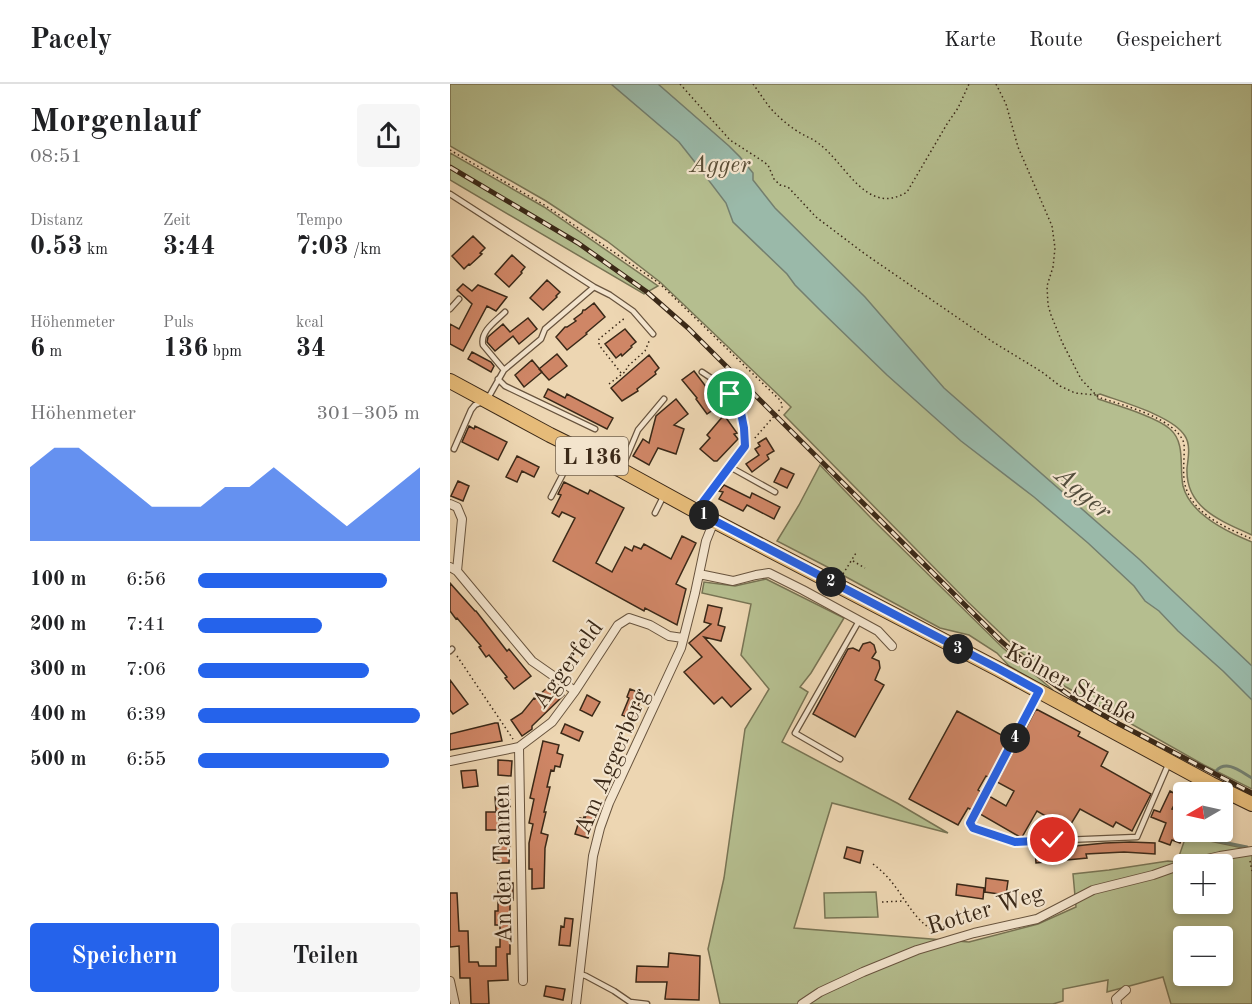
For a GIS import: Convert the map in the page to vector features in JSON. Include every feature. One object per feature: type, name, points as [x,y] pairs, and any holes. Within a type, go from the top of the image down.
[{"type":"main road","name":"Kölner Straße","points":[[450,381],[1252,804]]},
{"type":"street","points":[[698,512],[745,446],[740,408],[730,394]]},
{"type":"street","points":[[450,504],[457,507],[462,519],[453,569],[532,661],[575,691]]},
{"type":"street","name":"Am Aggerberg","points":[[576,1004],[593,856],[600,828],[614,792],[681,648],[706,541],[714,521]]},
{"type":"street","points":[[699,574],[733,581],[769,573],[878,632],[892,646]]},
{"type":"street","name":"Aggerfeld","points":[[450,761],[519,747],[552,722],[618,625],[629,618],[650,625],[669,636],[683,638]]},
{"type":"street","name":"An den Tannen","points":[[519,747],[524,981]]},
{"type":"street","name":"Rotter Weg","points":[[1233,854],[1252,851]]},
{"type":"street","name":"Rotter Weg","points":[[802,1004],[820,992],[916,950],[974,933],[1037,919],[1093,890],[1173,868]]},
{"type":"street","points":[[450,981],[455,1004]]},
{"type":"street","points":[[1118,1004],[1116,999],[1126,990]]},
{"type":"lane","points":[[450,194],[610,295],[633,311],[653,334]]},
{"type":"lane","points":[[454,449],[471,410],[475,405],[487,400],[504,370],[541,339],[545,329],[594,287]]},
{"type":"lane","points":[[450,309],[459,299]]},
{"type":"lane","points":[[504,370],[483,345],[482,338],[505,312]]},
{"type":"lane","points":[[702,372],[730,394]]},
{"type":"lane","points":[[498,380],[505,386],[595,429]]},
{"type":"lane","points":[[621,470],[638,430],[664,399]]},
{"type":"lane","points":[[551,497],[577,448]]},
{"type":"lane","points":[[729,467],[775,492]]},
{"type":"lane","points":[[655,513],[664,494]]},
{"type":"lane","points":[[840,759],[795,733],[859,621]]},
{"type":"lane","points":[[1039,691],[970,823],[973,828],[1015,842],[1137,837],[1169,762]]},
{"type":"lane","points":[[579,974],[614,991],[630,1002],[647,1004]]},
{"type":"path","points":[[680,84],[730,140],[768,165],[774,179],[780,185],[788,187],[816,217],[865,254],[1060,386],[1075,393],[1096,395],[1160,420],[1173,428],[1182,437],[1185,484],[1195,505],[1216,521],[1252,539]]},
{"type":"path","points":[[753,84],[774,112],[799,133],[818,143],[856,184],[880,198],[897,198],[907,192],[958,108],[969,84]]},
{"type":"path","points":[[996,84],[1006,104],[1018,147],[1052,226],[1055,248],[1053,267],[1047,286],[1051,315],[1081,379],[1096,395]]},
{"type":"path","points":[[450,150],[546,206],[659,283],[781,401],[782,407],[762,430]]},
{"type":"path","points":[[621,373],[599,345],[599,339],[633,311]]},
{"type":"path","points":[[609,384],[626,371],[627,367],[645,351],[653,334]]},
{"type":"path","points":[[837,585],[856,553]]},
{"type":"path","points":[[851,560],[865,568]]},
{"type":"path","points":[[451,650],[519,747]]},
{"type":"path","points":[[873,864],[888,878],[921,923],[932,930],[955,938]]},
{"type":"path","points":[[882,902],[905,901]]},
{"type":"green space","points":[[450,84],[1252,84],[1252,535],[1207,511],[1192,493],[1188,482],[1188,444],[1179,429],[1146,410],[1100,394],[1097,395],[1098,399],[1146,416],[1170,429],[1178,441],[1183,486],[1193,505],[1211,521],[1252,542],[1252,789],[1204,765],[1066,687],[1018,650],[784,415],[791,407],[660,282],[607,241],[546,201],[450,146]]},
{"type":"green space","points":[[450,153],[544,207],[658,286],[644,294],[450,180]]},
{"type":"green space","points":[[820,465],[1003,648],[1053,690],[1009,666],[997,653],[969,635],[940,628],[777,541]]},
{"type":"green space","points":[[766,579],[844,618],[800,687],[808,692],[782,742],[948,833],[832,803],[794,928],[969,942],[1038,924],[1076,907],[1073,874],[1168,861],[1173,862],[1173,914],[1233,914],[1233,854],[1180,854],[1184,842],[1214,842],[1252,852],[1252,1004],[1171,1004],[1163,977],[1107,992],[1108,980],[1063,989],[1063,1001],[1053,1004],[720,1004],[708,949],[724,878],[745,729],[769,689],[741,655],[751,604],[702,593],[704,582],[735,586]]},
{"type":"green space","points":[[876,892],[878,917],[825,918],[824,893]]},
{"type":"shaded area","name":"Agger","points":[[611,84],[658,84],[729,146],[753,173],[753,180],[775,208],[865,297],[944,388],[1139,559],[1252,666],[1252,700],[1159,611],[1145,601],[1134,586],[1088,543],[1034,497],[961,441],[887,375],[733,222],[726,203],[679,142]]},
{"type":"building","points":[[473,236],[485,248],[480,253],[482,254],[464,269],[452,256]]},
{"type":"building","points":[[512,255],[525,267],[509,287],[495,274]]},
{"type":"building","points":[[547,280],[560,292],[543,310],[530,298]]},
{"type":"building","points":[[463,284],[472,291],[478,285],[507,297],[496,311],[487,306],[463,351],[450,344],[450,324],[459,329],[472,304],[457,290]]},
{"type":"building","points":[[594,303],[605,317],[567,350],[556,337],[565,327],[576,321],[574,319],[583,310]]},
{"type":"building","points":[[528,318],[537,329],[519,344],[513,336],[495,351],[487,342],[488,337],[503,324],[510,332]]},
{"type":"building","points":[[625,329],[636,342],[622,356],[621,354],[616,358],[605,344]]},
{"type":"building","points":[[472,352],[491,362],[494,366],[491,372],[468,359]]},
{"type":"building","points":[[557,354],[567,366],[549,380],[539,369]]},
{"type":"building","points":[[649,355],[659,368],[656,374],[637,389],[638,391],[622,401],[611,388]]},
{"type":"building","points":[[532,360],[542,372],[524,387],[515,375]]},
{"type":"building","points":[[694,371],[720,405],[707,414],[682,380]]},
{"type":"building","points":[[548,389],[565,398],[567,394],[613,418],[607,429],[544,397]]},
{"type":"building","points":[[676,399],[688,414],[674,425],[684,429],[676,454],[658,448],[649,465],[633,456],[643,439],[649,443],[656,416]]},
{"type":"building","points":[[724,415],[737,433],[734,434],[738,439],[717,461],[714,461],[700,449],[710,438],[707,435]]},
{"type":"building","points":[[469,426],[474,429],[475,426],[507,442],[498,460],[462,442]]},
{"type":"building","points":[[766,438],[774,451],[767,455],[769,459],[752,472],[746,464],[759,455],[755,449],[760,446],[758,443]]},
{"type":"building","points":[[517,456],[539,467],[534,477],[522,471],[517,482],[506,477]]},
{"type":"building","points":[[781,468],[794,474],[787,488],[774,482]]},
{"type":"building","points":[[458,481],[469,486],[463,501],[451,496]]},
{"type":"building","points":[[564,482],[588,494],[590,490],[624,508],[596,563],[612,572],[625,547],[632,551],[634,546],[641,549],[644,544],[671,559],[682,536],[696,543],[676,584],[686,589],[677,625],[645,608],[644,611],[553,561],[575,518],[562,512],[559,517],[552,513],[561,495],[558,494]]},
{"type":"building","points":[[724,485],[750,498],[752,493],[780,507],[774,519],[747,505],[743,511],[719,499],[723,492],[719,491]]},
{"type":"building","points":[[450,583],[531,676],[514,689],[489,655],[486,657],[479,647],[481,646],[450,611]]},
{"type":"building","points":[[708,605],[722,608],[718,625],[725,627],[721,641],[704,637],[751,689],[731,707],[722,697],[714,704],[684,672],[702,657],[689,643],[711,624],[704,622]]},
{"type":"building","points":[[870,642],[874,645],[876,652],[872,658],[879,661],[880,668],[875,680],[884,685],[855,737],[813,714],[848,649],[853,648],[859,651],[863,644]]},
{"type":"building","points":[[450,680],[468,704],[453,714],[450,710]]},
{"type":"building","points":[[552,683],[564,695],[532,726],[532,729],[522,736],[511,720],[522,713],[534,698]]},
{"type":"building","points":[[630,689],[643,694],[638,706],[641,707],[635,720],[622,715]]},
{"type":"building","points":[[587,695],[600,702],[592,716],[580,710]]},
{"type":"building","points":[[1036,709],[1080,732],[1078,736],[1108,752],[1101,766],[1151,794],[1132,831],[1116,822],[1113,827],[1080,809],[1068,829],[1037,811],[1020,837],[980,814],[989,796],[1006,806],[1014,791],[997,782]]},
{"type":"building","points":[[957,711],[1009,739],[989,778],[986,776],[978,790],[981,792],[972,810],[968,808],[958,825],[909,799]]},
{"type":"building","points":[[498,723],[502,741],[450,750],[450,734]]},
{"type":"building","points":[[565,724],[583,732],[579,741],[561,733]]},
{"type":"building","points":[[543,741],[559,745],[557,753],[563,755],[560,767],[555,766],[554,771],[551,770],[547,787],[550,787],[541,833],[548,835],[545,848],[544,888],[532,889],[529,843],[533,824],[529,823],[534,799],[530,798]]},
{"type":"building","points":[[498,760],[512,761],[511,776],[498,775]]},
{"type":"building","points":[[476,770],[478,786],[463,788],[461,771]]},
{"type":"building","points":[[1170,791],[1173,793],[1173,840],[1170,845],[1159,841],[1166,823],[1151,817],[1154,810],[1160,812]]},
{"type":"building","points":[[495,797],[510,800],[510,811],[496,811]]},
{"type":"building","points":[[588,811],[596,814],[588,838],[575,834],[580,818],[585,818]]},
{"type":"building","points":[[486,812],[502,812],[502,830],[486,830]]},
{"type":"building","points":[[499,839],[510,839],[509,863],[497,863]]},
{"type":"building","points":[[1130,842],[1155,843],[1155,854],[1124,852],[1086,854],[1087,858],[1036,863],[1035,850]]},
{"type":"building","points":[[847,847],[863,851],[860,863],[844,858]]},
{"type":"building","points":[[986,878],[1008,881],[1006,895],[985,892]]},
{"type":"building","points":[[498,883],[513,883],[513,900],[510,900],[510,954],[507,954],[508,980],[488,981],[489,1004],[471,1004],[470,978],[460,978],[459,946],[450,947],[450,893],[457,893],[459,931],[468,931],[469,962],[478,962],[479,966],[496,966],[496,947],[500,947],[500,925],[495,925],[495,911],[498,911]]},
{"type":"building","points":[[957,884],[984,888],[983,899],[956,895]]},
{"type":"building","points":[[565,918],[573,919],[570,946],[559,945],[561,926],[564,927]]},
{"type":"building","points":[[669,953],[700,956],[699,1000],[665,999],[667,982],[636,982],[637,966],[668,967]]},
{"type":"building","points":[[546,986],[565,989],[563,1000],[544,996]]},
{"type":"waterway","points":[[1216,771],[1229,766],[1252,778]]},
{"type":"waterway","points":[[1222,842],[1247,847]]},
{"type":"railway","points":[[450,167],[578,243],[647,292],[688,328],[1001,641],[1035,671],[1075,699],[1119,724],[1252,793]]},
{"type":"route","points":[[730,394],[740,408],[745,446],[698,512],[1039,691],[970,823],[973,828],[1015,842],[1053,840]]}]
